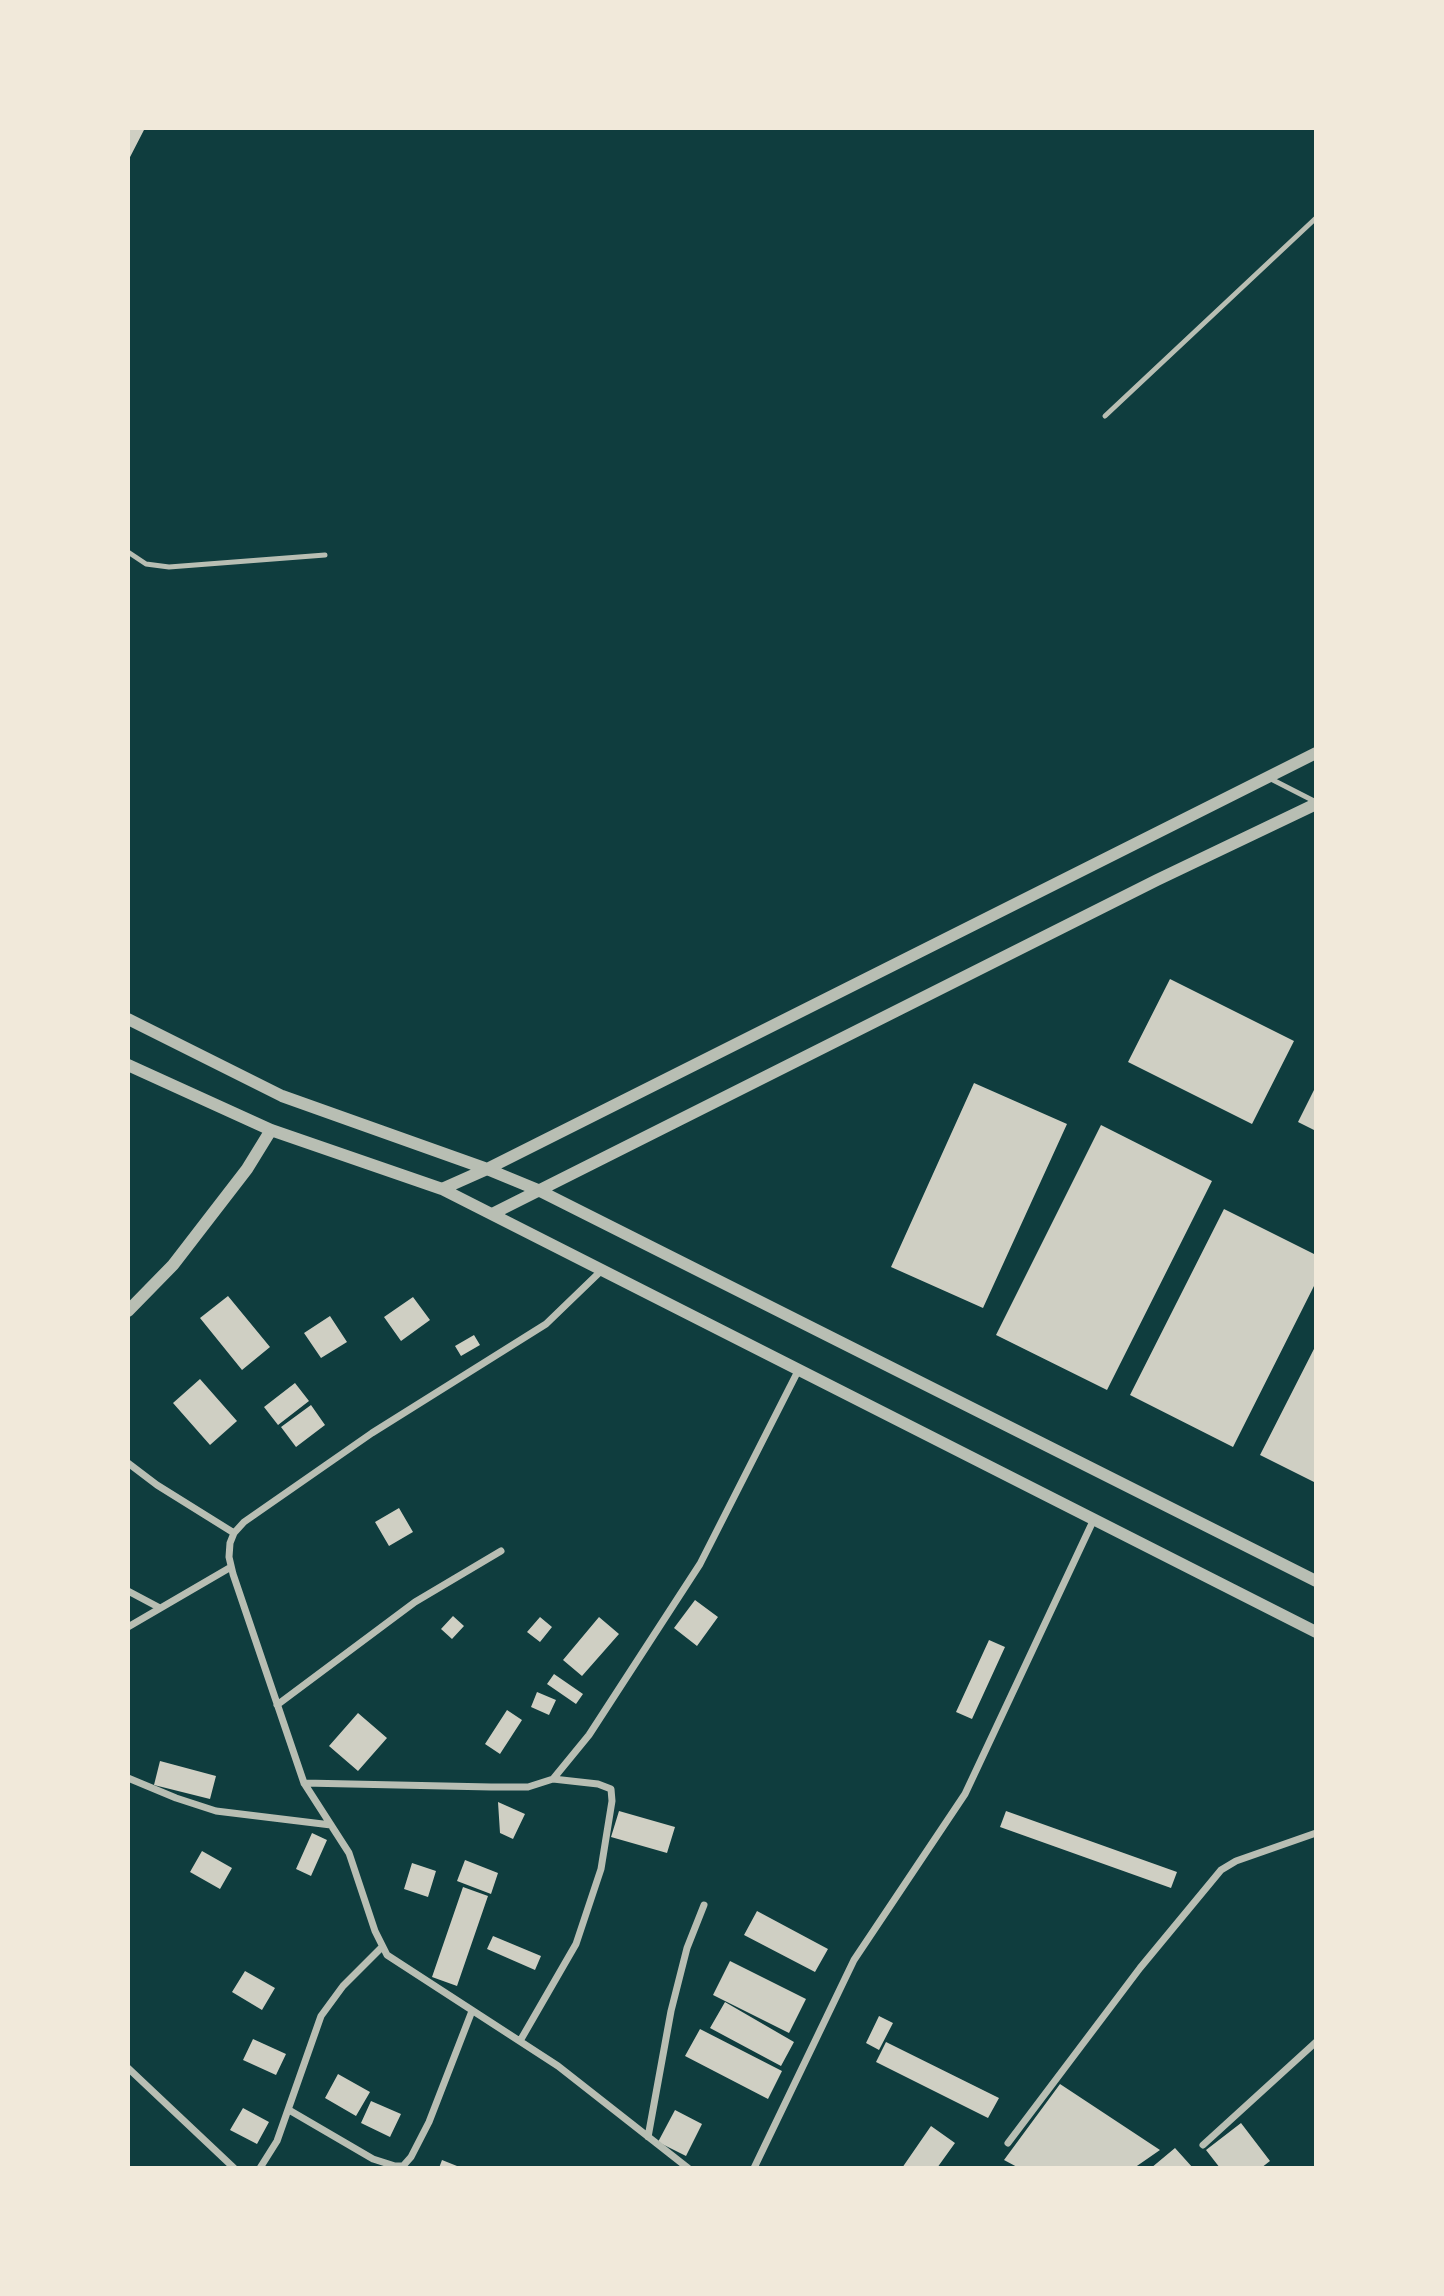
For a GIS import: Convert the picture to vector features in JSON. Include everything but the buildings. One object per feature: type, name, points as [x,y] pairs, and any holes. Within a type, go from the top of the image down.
[{"type":"street","points":[[442,1189],[487,1169],[1316,753]]},
{"type":"street","points":[[492,1214],[1316,803]]},
{"type":"street","points":[[128,1019],[282,1096],[487,1169],[538,1190],[1316,1581]]},
{"type":"street","points":[[128,1065],[271,1130],[442,1189],[1316,1632]]},
{"type":"street","points":[[128,1311],[173,1265],[247,1169],[271,1130]]},
{"type":"street","points":[[602,1270],[546,1324],[372,1433],[244,1522],[234,1533],[230,1543],[231,1567],[304,1783],[354,1863],[374,1931],[387,1955],[558,2066],[688,2168]]},
{"type":"street","points":[[553,1779],[589,1735],[700,1564],[799,1370]]},
{"type":"street","points":[[128,1463],[157,1485],[234,1533]]},
{"type":"street","points":[[754,2168],[853,1960],[965,1794],[1094,1518]]},
{"type":"street","points":[[277,1705],[415,1602],[501,1551]]},
{"type":"street","points":[[128,1628],[231,1567]]},
{"type":"street","points":[[128,1591],[160,1608]]},
{"type":"street","points":[[128,1778],[216,1811],[331,1825]]},
{"type":"street","points":[[304,1783],[527,1787],[553,1779],[598,1784],[611,1789],[612,1801],[601,1869],[576,1944],[520,2041]]},
{"type":"street","points":[[1008,2143],[1140,1968],[1221,1870],[1236,1861],[1316,1833]]},
{"type":"street","points":[[648,2137],[677,1985],[687,1948],[704,1905]]},
{"type":"street","points":[[260,2168],[272,2152],[289,2110],[321,2015],[343,1986],[382,1947]]},
{"type":"street","points":[[289,2110],[373,2159],[403,2166],[411,2157],[429,2122],[472,2011]]},
{"type":"street","points":[[1203,2145],[1316,2042]]},
{"type":"street","points":[[128,2068],[234,2168]]},
{"type":"lane","points":[[1105,416],[1316,218]]},
{"type":"lane","points":[[128,552],[146,564],[169,567],[325,555]]},
{"type":"lane","points":[[1269,778],[1316,803]]}]
